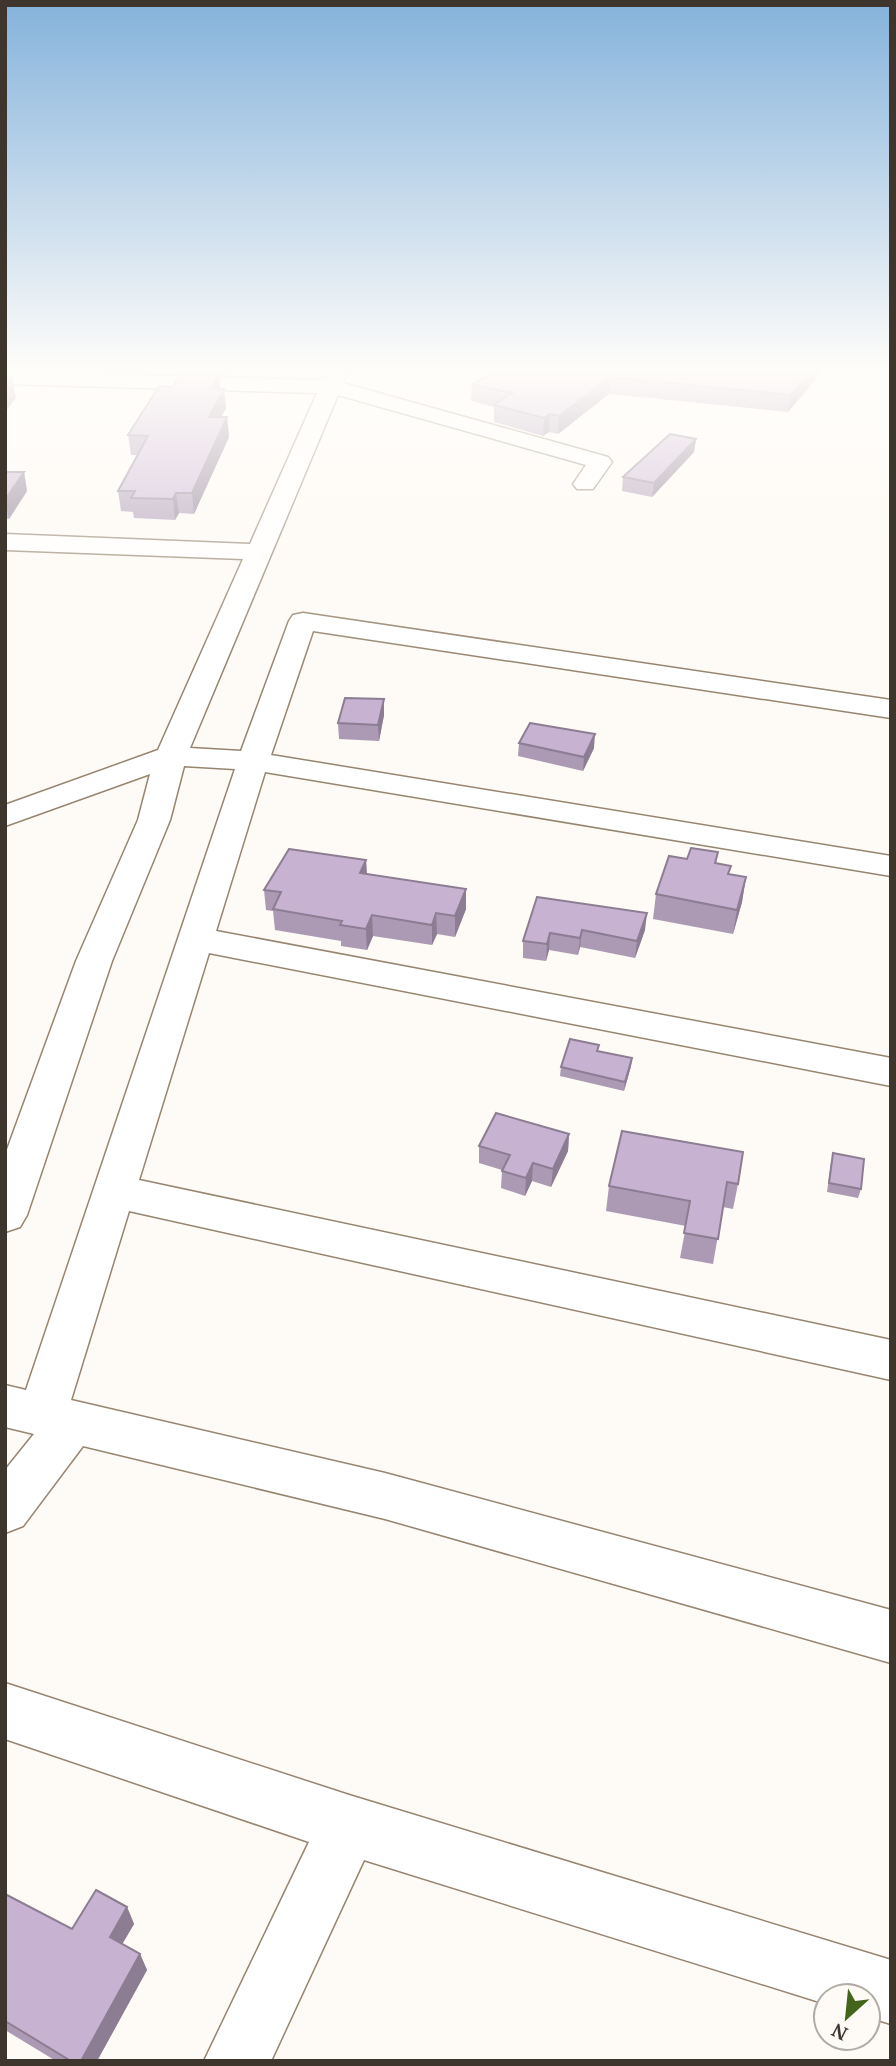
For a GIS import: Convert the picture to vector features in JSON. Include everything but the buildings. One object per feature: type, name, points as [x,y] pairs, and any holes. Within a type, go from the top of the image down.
[{"type":"street","points":[[5,1215],[13,1166],[94,961],[154,820],[171,756],[295,468]]},
{"type":"street","points":[[585,484],[596,468]]},
{"type":"street","points":[[5,542],[258,552]]},
{"type":"street","points":[[5,1510],[117,1192],[253,761],[303,621],[891,709]]},
{"type":"street","points":[[5,816],[171,756],[253,761],[891,866]]},
{"type":"street","points":[[197,939],[891,1072]]},
{"type":"street","points":[[117,1192],[891,1360]]},
{"type":"street","points":[[40,1415],[385,1496],[891,1637]]},
{"type":"street","points":[[5,1711],[349,1825],[891,1992]]},
{"type":"street","points":[[237,2061],[349,1825]]}]
